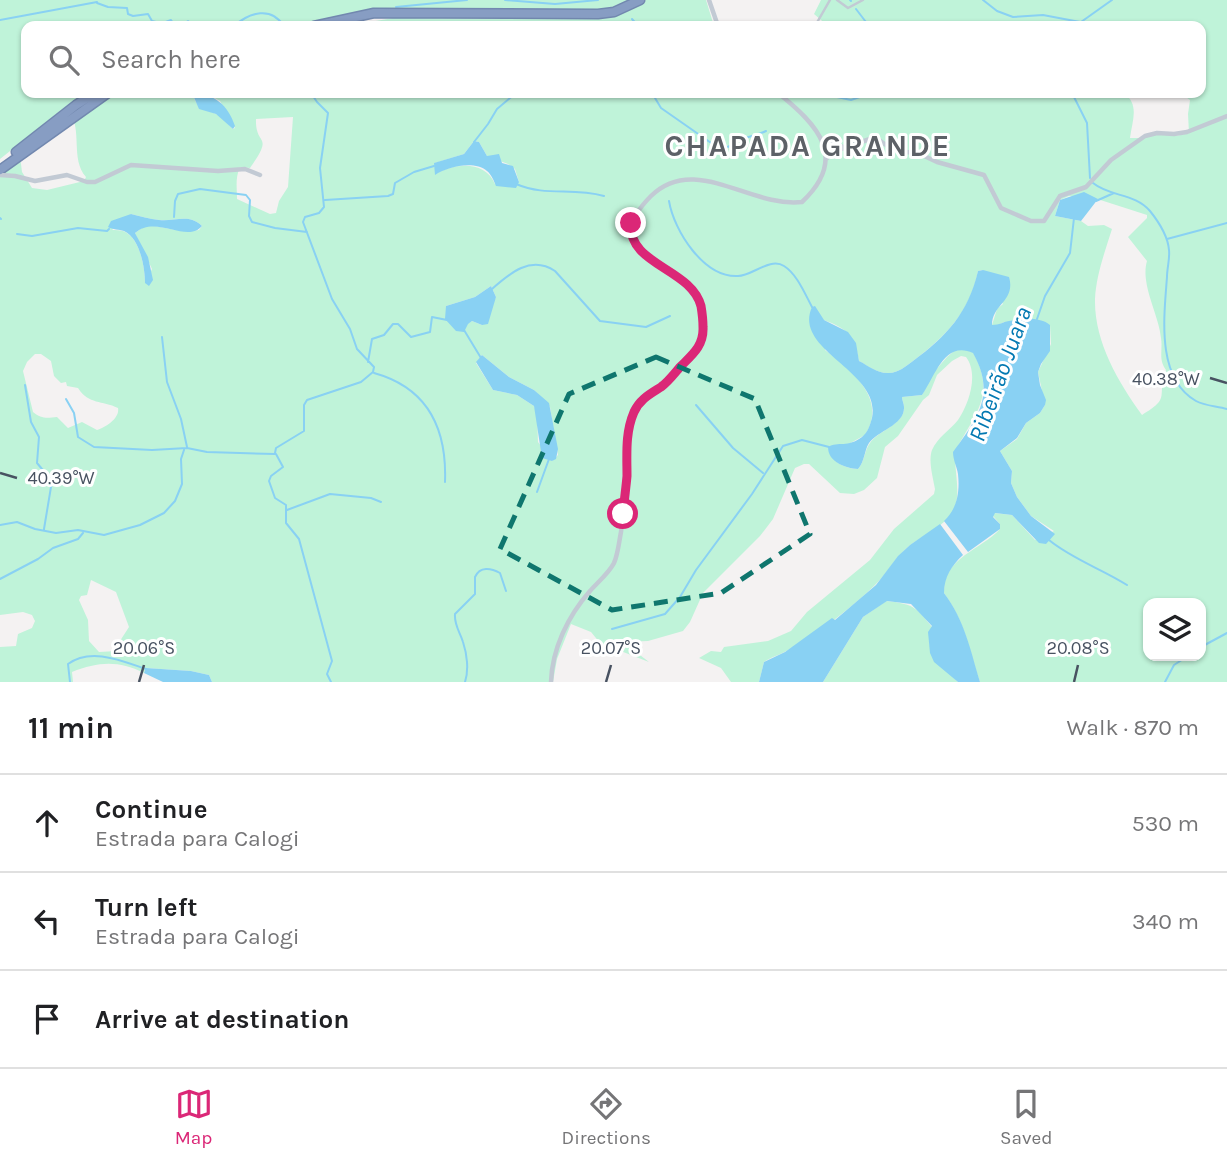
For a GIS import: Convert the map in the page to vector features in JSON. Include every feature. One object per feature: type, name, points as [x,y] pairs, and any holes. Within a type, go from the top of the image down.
[{"type":"highway","points":[[337,21],[374,13],[597,14],[614,12],[640,0]]},
{"type":"highway","points":[[357,21],[394,15],[597,17],[631,10],[647,0]]},
{"type":"highway","points":[[0,170],[52,123],[88,98]]},
{"type":"highway","points":[[0,170],[101,98]]},
{"type":"street","points":[[709,0],[716,21]]},
{"type":"street","points":[[818,21],[830,0]]},
{"type":"street","points":[[837,0],[848,8],[863,0]]},
{"type":"street","points":[[783,98],[824,141],[843,147]]},
{"type":"street","points":[[826,159],[843,147],[860,140],[878,140],[893,150],[920,154],[937,162],[984,175],[1001,208],[1031,221],[1044,221],[1060,196],[1086,187],[1111,160],[1145,136],[1157,132],[1174,135],[1187,132],[1227,116]]},
{"type":"street","points":[[551,682],[551,664],[561,636],[580,603],[614,564],[627,477],[626,445],[635,411],[645,397],[664,385],[694,354],[701,342],[701,304],[693,292],[635,245],[630,234],[631,223],[653,194],[678,180],[719,183],[766,200],[787,204],[802,202],[821,179],[826,159],[824,141]]},
{"type":"street","points":[[0,170],[35,181],[67,175],[87,182],[95,182],[131,165],[218,171],[245,169],[260,175]]},
{"type":"highlighted area","points":[[656,357],[755,399],[810,534],[721,593],[612,610],[500,549],[569,394]]},
{"type":"green space","points":[[0,0],[634,0],[617,9],[590,12],[409,11],[328,21],[21,21],[21,98],[80,98],[0,159]]},
{"type":"green space","points":[[646,0],[706,0],[712,21],[376,21],[393,18],[600,19],[621,14]]},
{"type":"green space","points":[[821,0],[1227,0],[1227,682],[980,682],[962,626],[944,593],[949,571],[1000,529],[994,513],[1012,515],[1035,540],[1054,531],[1031,516],[1017,497],[1011,483],[1012,471],[1000,451],[1017,439],[1026,423],[1040,413],[1045,405],[1038,372],[1051,344],[1050,325],[1004,322],[992,325],[997,309],[1003,304],[983,270],[978,271],[969,299],[946,333],[896,372],[881,372],[859,361],[849,334],[824,320],[825,350],[846,367],[864,387],[872,409],[871,422],[865,435],[845,446],[828,446],[835,460],[843,466],[858,469],[868,446],[900,418],[904,407],[902,397],[922,395],[933,373],[954,351],[962,349],[973,352],[983,379],[983,390],[977,411],[956,452],[957,493],[950,515],[904,550],[879,581],[844,612],[800,643],[764,662],[759,682],[731,682],[721,668],[699,658],[711,651],[721,652],[724,647],[768,641],[791,631],[807,612],[870,560],[894,529],[934,494],[932,450],[958,420],[971,389],[972,372],[966,357],[961,356],[952,361],[937,375],[929,395],[898,436],[885,447],[877,478],[864,490],[854,494],[840,493],[809,464],[795,468],[773,519],[760,536],[703,593],[683,631],[648,641],[623,642],[649,662],[600,643],[591,632],[571,624],[557,659],[553,682],[212,682],[209,675],[191,671],[146,668],[144,673],[117,664],[108,664],[72,672],[73,682],[0,682],[0,647],[16,646],[18,634],[32,628],[35,621],[32,615],[23,612],[0,615],[0,172],[20,156],[22,172],[32,188],[47,190],[84,181],[86,177],[81,170],[75,127],[69,111],[94,98],[194,98],[199,106],[221,117],[233,129],[235,128],[220,101],[215,98],[1129,98],[1133,108],[1130,138],[1141,138],[1148,133],[1176,136],[1189,133],[1190,100],[1187,98],[1206,98],[1206,21],[822,21],[814,14]],"holes":[[[293,117],[288,187],[279,201],[276,213],[270,214],[237,199],[237,179],[240,167],[250,168],[263,144],[256,128],[256,119]],[[474,141],[479,142],[487,156],[515,169],[519,182],[495,184],[484,171],[469,166],[451,168],[435,174],[435,163],[464,154]],[[1069,196],[1088,196],[1147,215],[1128,237],[1147,261],[1146,279],[1160,329],[1161,358],[1166,370],[1160,400],[1142,415],[1109,360],[1096,315],[1097,281],[1112,229],[1104,225],[1088,226],[1081,221],[1055,216],[1060,200]],[[131,214],[159,220],[187,219],[202,226],[199,230],[186,231],[146,225],[135,233],[152,269],[145,283],[143,262],[134,240],[123,231],[112,230]],[[491,286],[496,297],[482,325],[472,321],[467,324],[446,306],[475,297]],[[35,354],[41,354],[51,361],[54,376],[61,383],[66,382],[67,386],[78,388],[91,400],[118,408],[115,419],[97,430],[82,422],[68,428],[57,417],[47,418],[33,412],[23,371]],[[482,355],[509,377],[534,390],[550,407],[558,455],[552,461],[538,442],[534,406],[517,395],[493,390],[476,363]],[[91,580],[116,592],[129,627],[118,644],[117,651],[99,652],[89,641],[88,620],[79,600],[81,596],[87,595]]]},
{"type":"green space","points":[[886,601],[908,605],[921,614],[932,627],[930,644],[935,658],[958,682],[823,682],[863,617]]},
{"type":"water","points":[[194,98],[213,98],[224,106],[235,126],[233,129],[216,114],[199,109]]},
{"type":"water","points":[[474,141],[479,142],[487,156],[499,154],[502,163],[513,166],[519,182],[516,188],[496,186],[488,172],[475,166],[453,167],[435,175],[434,163],[464,154]]},
{"type":"water","points":[[1084,192],[1098,199],[1081,221],[1055,216],[1060,200]]},
{"type":"water","points":[[131,214],[159,220],[187,219],[202,226],[196,231],[188,232],[152,226],[135,233],[148,257],[153,280],[149,286],[145,283],[143,262],[134,240],[124,231],[108,227],[111,221]]},
{"type":"water","points":[[978,271],[1009,277],[1009,292],[996,312],[992,325],[1036,319],[1050,325],[1050,351],[1038,372],[1045,405],[1040,413],[1026,423],[1017,438],[1000,451],[1012,471],[1011,483],[1017,497],[1031,516],[1055,534],[1046,544],[1039,543],[1012,515],[995,513],[993,517],[1000,524],[1000,529],[968,552],[944,521],[955,506],[958,494],[958,474],[953,452],[970,428],[981,405],[983,381],[973,353],[963,350],[948,356],[936,370],[922,395],[902,397],[904,407],[900,419],[869,443],[858,469],[843,466],[834,460],[828,447],[852,442],[864,435],[872,418],[871,402],[864,387],[814,336],[809,322],[812,307],[815,306],[824,320],[848,332],[856,343],[859,361],[881,372],[896,372],[946,333],[962,311]]},
{"type":"water","points":[[491,286],[496,297],[488,324],[472,321],[464,332],[456,331],[445,319],[446,306],[475,297]]},
{"type":"water","points":[[482,355],[509,377],[534,390],[549,403],[558,449],[556,459],[552,461],[542,458],[534,406],[517,395],[493,390],[476,362]]},
{"type":"water","points":[[940,524],[963,555],[949,572],[944,593],[962,625],[980,682],[958,682],[934,662],[930,653],[928,632],[932,626],[911,604],[887,601],[863,617],[823,682],[759,682],[764,662],[785,652],[832,618],[835,620],[876,585],[910,545]]},
{"type":"water","points":[[146,668],[191,671],[209,675],[212,682],[163,682],[144,673]]},
{"type":"waterway","points":[[396,7],[467,0]]},
{"type":"waterway","points":[[505,0],[555,4],[598,0]]},
{"type":"waterway","points":[[983,0],[997,11],[1013,17],[1043,15],[1075,21]]},
{"type":"waterway","name":"Ribeirão Juara","points":[[1082,21],[1112,0]]},
{"type":"waterway","points":[[0,20],[97,2]]},
{"type":"waterway","points":[[97,3],[108,7],[127,8],[128,14],[133,16],[148,14],[152,21]]},
{"type":"waterway","points":[[856,9],[865,21]]},
{"type":"waterway","points":[[241,21],[260,13],[280,21]]},
{"type":"waterway","points":[[168,21],[172,21]]},
{"type":"waterway","points":[[314,98],[328,113],[320,168],[324,207],[319,213],[305,217],[303,222],[332,299],[350,329],[357,349],[374,367],[373,372]]},
{"type":"waterway","points":[[474,142],[497,109],[510,98]]},
{"type":"waterway","points":[[655,98],[661,108],[714,145],[728,147],[766,131]]},
{"type":"waterway","points":[[842,98],[857,98]]},
{"type":"waterway","name":"Ribeirão Juara","points":[[1074,98],[1087,123],[1090,178]]},
{"type":"waterway","points":[[325,200],[388,196],[393,194],[395,183],[414,172],[434,166]]},
{"type":"waterway","points":[[1093,183],[1144,205],[1159,224],[1169,250],[1164,328],[1168,362],[1183,391],[1203,404],[1227,409]]},
{"type":"waterway","points":[[516,184],[538,190],[604,196]]},
{"type":"waterway","points":[[174,217],[178,194],[200,189],[246,195],[250,200],[249,216],[252,222],[307,232]]},
{"type":"waterway","name":"Ribeirão Juara","points":[[1096,201],[1114,193]]},
{"type":"waterway","points":[[669,201],[677,226],[703,261],[725,275],[738,276],[767,265],[784,266],[793,274],[812,307]]},
{"type":"waterway","name":"Ribeirão Juara","points":[[1037,319],[1045,296],[1070,253],[1074,218]]},
{"type":"waterway","points":[[1167,239],[1227,223]]},
{"type":"waterway","points":[[17,234],[32,236],[78,228],[109,229]]},
{"type":"waterway","points":[[492,289],[521,268],[538,265],[555,271],[600,321],[646,327],[670,316]]},
{"type":"waterway","points":[[368,362],[372,339],[384,335],[393,324],[398,324],[411,337],[430,332],[432,317],[447,320]]},
{"type":"waterway","points":[[464,330],[481,358]]},
{"type":"waterway","points":[[162,337],[167,382],[181,419],[187,447]]},
{"type":"waterway","points":[[275,453],[276,448],[304,431],[304,405],[307,400],[361,382],[373,372]]},
{"type":"waterway","points":[[374,373],[408,389],[421,400],[430,413],[438,428],[442,445],[445,482]]},
{"type":"waterway","points":[[25,385],[31,422],[39,437],[37,463],[52,481],[44,529]]},
{"type":"waterway","points":[[66,399],[74,413],[78,437],[94,447],[152,450],[187,448],[207,452],[275,454]]},
{"type":"waterway","points":[[696,405],[733,448],[763,473]]},
{"type":"waterway","points":[[612,629],[665,614],[680,597],[783,446],[802,440],[829,447]]},
{"type":"waterway","points":[[0,525],[17,522],[56,533],[78,530],[104,535],[140,525],[164,513],[175,501],[182,484],[181,459],[184,450]]},
{"type":"waterway","points":[[276,454],[283,467],[271,476],[269,481],[275,498],[286,505],[286,523],[299,539],[332,661],[327,674],[331,682]]},
{"type":"waterway","points":[[537,492],[549,459]]},
{"type":"waterway","points":[[287,510],[330,494],[371,498],[381,502]]},
{"type":"waterway","points":[[0,579],[53,548],[78,539],[83,533]]},
{"type":"waterway","points":[[1049,540],[1067,553],[1127,585]]},
{"type":"waterway","points":[[465,682],[466,657],[455,614],[475,594],[475,577],[483,570],[500,573],[506,591]]},
{"type":"waterway","points":[[1206,644],[1227,633]]},
{"type":"waterway","points":[[70,682],[68,664],[87,656],[107,657],[146,669]]},
{"type":"waterway","points":[[1165,682],[1174,665],[1180,661]]},
{"type":"district","name":"CHAPADA GRANDE","points":[[808,146]]},
{"type":"route","points":[[623,514],[627,477],[626,445],[635,411],[645,397],[664,385],[694,354],[701,342],[703,330],[701,304],[693,292],[635,245],[630,234],[631,223]]}]
